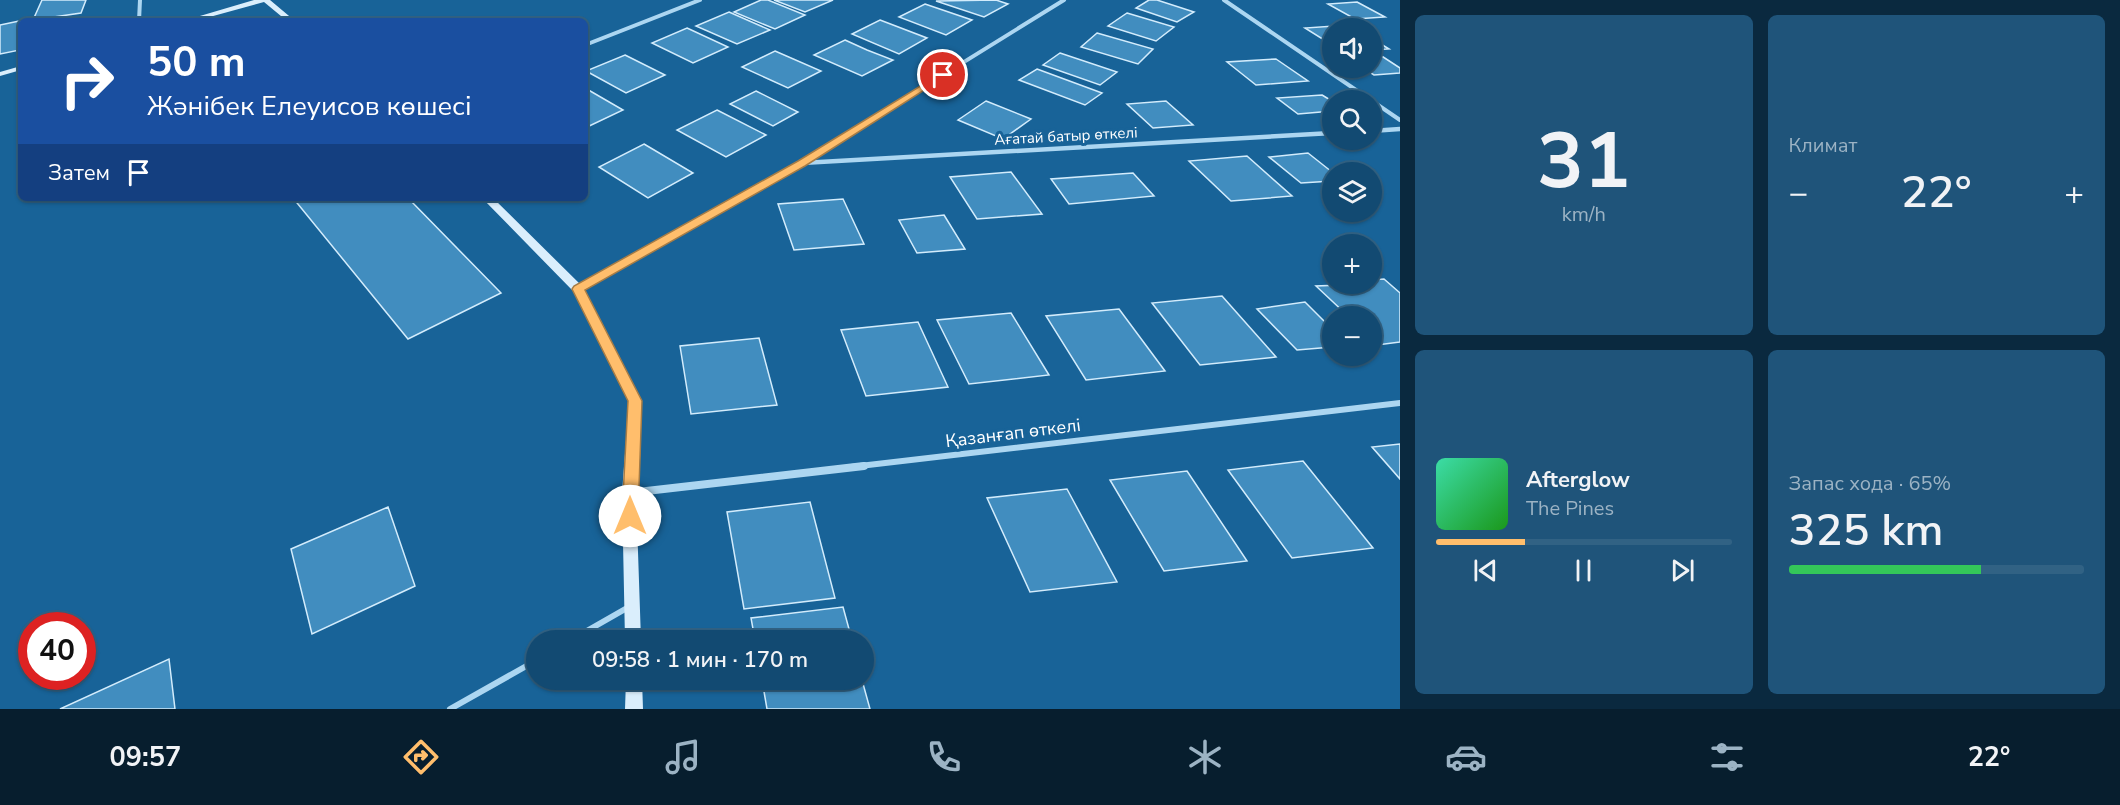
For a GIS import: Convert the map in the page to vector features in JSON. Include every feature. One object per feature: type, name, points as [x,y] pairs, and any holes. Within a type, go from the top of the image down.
[{"type":"street","points":[[139,18],[140,0]]},
{"type":"street","points":[[198,18],[264,0],[287,18]]},
{"type":"street","points":[[588,44],[700,0]]},
{"type":"street","points":[[578,289],[801,164],[1065,0]]},
{"type":"street","points":[[1224,0],[1400,120]]},
{"type":"street","points":[[0,74],[18,69]]},
{"type":"street","points":[[1382,130],[1400,129]]},
{"type":"street","name":"Ағатай батыр өткелі","points":[[801,164],[1322,134]]},
{"type":"street","points":[[490,201],[578,289],[635,401],[629,493],[633,630]]},
{"type":"street","name":"Қазанғап өткелі","points":[[629,493],[1400,403]]},
{"type":"street","points":[[634,690],[634,709]]},
{"type":"lane","points":[[589,630],[632,606]]},
{"type":"lane","points":[[450,709],[526,666]]},
{"type":"building","points":[[42,0],[86,0],[81,13],[34,18]]},
{"type":"building","points":[[761,0],[768,0],[805,15],[775,29],[734,12]]},
{"type":"building","points":[[774,0],[833,0],[805,12]]},
{"type":"building","points":[[996,0],[1008,4],[984,17],[936,1]]},
{"type":"building","points":[[1149,0],[1157,0],[1194,12],[1177,22],[1136,8]]},
{"type":"building","points":[[1357,2],[1385,17],[1353,18],[1328,4]]},
{"type":"building","points":[[925,4],[972,20],[946,35],[899,17]]},
{"type":"building","points":[[729,12],[770,30],[737,44],[696,26]]},
{"type":"building","points":[[1127,13],[1174,27],[1156,41],[1108,26]]},
{"type":"building","points":[[880,20],[927,38],[899,54],[852,34]]},
{"type":"building","points":[[18,21],[18,50],[0,54],[0,25]]},
{"type":"building","points":[[1322,27],[1322,39],[1305,28]]},
{"type":"building","points":[[687,28],[728,47],[693,63],[652,43]]},
{"type":"building","points":[[1097,33],[1153,49],[1138,64],[1081,47]]},
{"type":"building","points":[[845,40],[893,60],[862,76],[814,55]]},
{"type":"building","points":[[775,51],[821,71],[788,88],[742,67]]},
{"type":"building","points":[[1060,53],[1117,72],[1100,85],[1043,65]]},
{"type":"building","points":[[625,55],[665,75],[626,93],[588,70]]},
{"type":"building","points":[[1382,56],[1400,68],[1400,73],[1382,74]]},
{"type":"building","points":[[1276,59],[1308,81],[1256,85],[1227,62]]},
{"type":"building","points":[[1037,69],[1102,93],[1085,105],[1019,80]]},
{"type":"building","points":[[588,90],[623,110],[588,127]]},
{"type":"building","points":[[756,91],[798,112],[773,126],[730,104]]},
{"type":"building","points":[[1322,95],[1322,112],[1298,114],[1277,98]]},
{"type":"building","points":[[986,101],[1031,119],[1003,139],[958,120]]},
{"type":"building","points":[[1166,101],[1193,125],[1153,128],[1127,104]]},
{"type":"building","points":[[717,110],[766,135],[726,157],[677,130]]},
{"type":"building","points":[[644,144],[693,173],[648,198],[599,167]]},
{"type":"building","points":[[1308,153],[1322,164],[1322,182],[1301,183],[1269,157]]},
{"type":"building","points":[[1247,156],[1292,196],[1231,201],[1189,161]]},
{"type":"building","points":[[1011,172],[1042,214],[977,219],[950,177]]},
{"type":"building","points":[[1133,173],[1154,196],[1069,204],[1051,179]]},
{"type":"building","points":[[843,199],[864,244],[794,250],[778,204]]},
{"type":"building","points":[[295,201],[411,201],[501,293],[408,339]]},
{"type":"building","points":[[944,215],[965,249],[917,253],[899,220]]},
{"type":"building","points":[[1382,279],[1400,293],[1400,342],[1382,344],[1382,306],[1337,306],[1325,294],[1382,294]]},
{"type":"building","points":[[1222,296],[1276,357],[1200,365],[1152,303]]},
{"type":"building","points":[[1305,302],[1322,319],[1322,348],[1297,350],[1257,309]]},
{"type":"building","points":[[1119,309],[1165,371],[1086,380],[1046,316]]},
{"type":"building","points":[[1011,313],[1049,375],[969,384],[937,320]]},
{"type":"building","points":[[918,322],[948,387],[866,396],[841,330]]},
{"type":"building","points":[[759,338],[777,405],[691,414],[680,346]]},
{"type":"building","points":[[1400,444],[1400,479],[1372,447]]},
{"type":"building","points":[[1303,461],[1373,548],[1292,558],[1228,470]]},
{"type":"building","points":[[1187,471],[1247,561],[1164,571],[1110,480]]},
{"type":"building","points":[[1067,489],[1117,582],[1030,592],[987,498]]},
{"type":"building","points":[[810,502],[835,598],[744,609],[727,512]]},
{"type":"building","points":[[388,507],[415,586],[312,634],[291,549]]},
{"type":"building","points":[[843,607],[849,630],[753,630],[751,618]]},
{"type":"building","points":[[169,659],[175,709],[60,709]]},
{"type":"building","points":[[764,690],[865,690],[870,709],[767,709]]},
{"type":"route","points":[[630,516],[629,493],[635,401],[578,289],[801,164],[943,75]]}]
